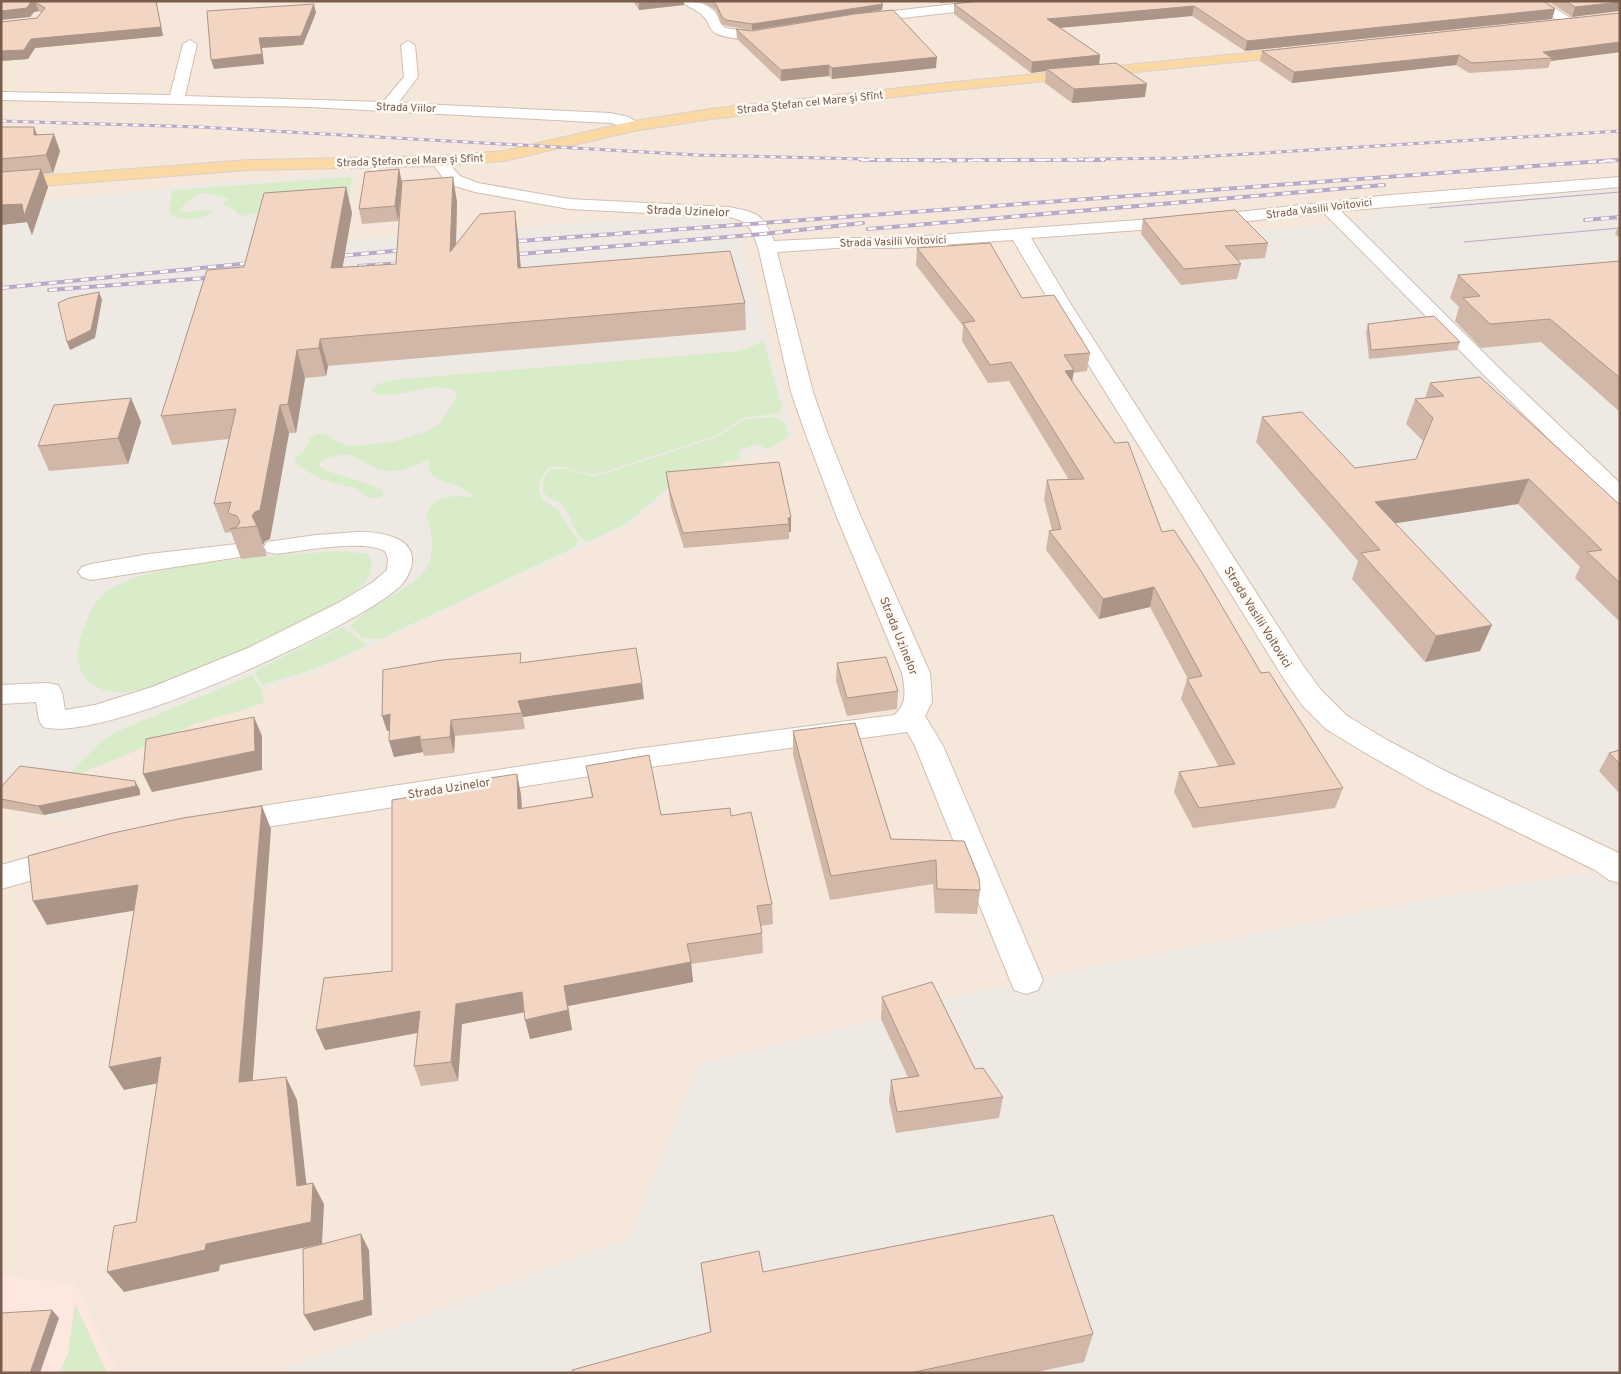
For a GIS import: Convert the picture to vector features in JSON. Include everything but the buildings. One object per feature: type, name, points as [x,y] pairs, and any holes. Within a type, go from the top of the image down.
[{"type":"main road","points":[[1552,25],[1576,23]]},
{"type":"main road","name":"Strada Ştefan cel Mare şi Sfînt","points":[[1,184],[249,165],[438,161],[504,156],[634,126],[757,108],[1309,51]]},
{"type":"street","points":[[688,1],[710,15],[716,27],[734,34],[752,36],[790,31]]},
{"type":"street","points":[[845,21],[933,9],[1016,1]]},
{"type":"street","points":[[1534,1],[1576,23]]},
{"type":"street","points":[[176,99],[190,44]]},
{"type":"street","points":[[388,106],[411,77],[408,45]]},
{"type":"street","name":"Strada Viilor","points":[[1,96],[176,99],[388,106],[599,116],[624,120],[634,126]]},
{"type":"street","name":"Strada Uzinelor","points":[[204,826],[628,760],[878,728],[901,724],[912,717],[918,703],[916,673],[831,475],[802,392],[768,247],[758,224],[752,219],[739,214],[707,210],[612,208],[549,200],[463,184],[448,174],[438,161]]},
{"type":"street","name":"Strada Vasilii Voitovici","points":[[768,247],[837,243],[896,243],[1220,219],[1390,200],[1620,182]]},
{"type":"street","points":[[1328,207],[1496,377],[1620,496]]},
{"type":"street","name":"Strada Vasilii Voitovici","points":[[1019,234],[1062,306],[1294,673],[1312,698],[1336,722],[1377,747],[1437,780],[1606,861],[1620,871]]},
{"type":"street","points":[[1,695],[48,692],[52,720],[71,720],[153,696],[216,672],[321,624],[389,583],[399,571],[401,564],[401,557],[397,550],[382,541],[337,541],[276,547]]},
{"type":"street","points":[[91,572],[149,562],[237,551]]},
{"type":"street","points":[[912,717],[928,746],[1026,980]]},
{"type":"street","points":[[1,877],[88,853]]},
{"type":"shaded area","points":[[1,1],[1620,1],[1620,1373],[1,1373]]},
{"type":"shaded area","points":[[357,172],[347,240],[707,214],[728,217],[736,221],[795,436],[766,454],[726,464],[729,470],[674,488],[628,526],[315,673],[261,690],[264,703],[195,724],[119,758],[64,779],[95,784],[69,820],[1,808],[1,204],[170,189],[171,186]]},
{"type":"shaded area","points":[[1620,187],[1620,849],[1550,822],[1414,756],[1347,712],[1322,690],[1035,246],[1036,242],[1042,238],[1100,232],[1121,236],[1184,229],[1191,237],[1357,222],[1392,204]]},
{"type":"shaded area","points":[[1593,871],[1620,890],[1620,1373],[274,1373],[630,1237],[700,1063],[881,1019],[930,1003],[1026,980],[1400,904]]},
{"type":"shaded area","points":[[1,1276],[75,1284],[118,1373],[1,1373]]},
{"type":"green space","points":[[352,178],[347,209],[268,211],[241,216],[234,209],[222,204],[229,199],[207,193],[198,194],[182,207],[180,211],[182,213],[212,209],[211,213],[206,216],[195,219],[183,219],[169,212],[172,192],[175,190]]},
{"type":"green space","points":[[763,339],[782,407],[780,413],[743,418],[715,436],[597,474],[561,467],[548,468],[540,481],[539,490],[542,499],[557,509],[578,541],[575,547],[380,639],[363,638],[351,628],[351,625],[359,617],[407,587],[425,570],[430,560],[432,546],[427,513],[430,507],[444,498],[473,497],[462,488],[435,477],[428,469],[430,459],[398,471],[379,470],[357,458],[344,455],[333,456],[319,465],[324,470],[380,488],[383,491],[383,496],[377,498],[370,498],[355,488],[319,478],[294,462],[295,458],[305,449],[310,438],[317,434],[327,434],[339,443],[352,446],[392,442],[426,432],[440,423],[456,399],[457,392],[437,387],[393,395],[382,395],[372,392],[372,389],[378,384],[392,380],[738,351],[758,344]]},
{"type":"green space","points":[[776,417],[785,422],[789,435],[787,438],[767,449],[758,444],[739,450],[740,459],[723,463],[721,465],[724,468],[668,488],[626,524],[590,541],[585,541],[576,532],[562,504],[552,500],[544,493],[545,476],[551,469],[567,469],[594,477],[715,438],[747,419]]},
{"type":"green space","points":[[343,551],[367,554],[372,570],[364,583],[350,595],[318,613],[247,648],[167,681],[133,691],[107,691],[92,684],[82,672],[78,658],[78,649],[91,611],[104,593],[121,583],[157,572],[208,563]]},
{"type":"green space","points":[[343,627],[367,646],[314,669],[262,685],[255,674],[257,670]]},
{"type":"green space","points":[[252,675],[261,690],[264,703],[195,724],[119,758],[63,780],[103,740],[118,731]]},
{"type":"green space","points":[[75,1303],[107,1373],[59,1373],[68,1354]]},
{"type":"tram line","points":[[1429,208],[1620,192]]},
{"type":"tram line","points":[[1464,242],[1620,228]]},
{"type":"railway","points":[[1,121],[200,127],[698,155],[901,160]]},
{"type":"railway","points":[[1022,160],[1181,158],[1620,131]]},
{"type":"railway","points":[[861,160],[901,160]]},
{"type":"railway","points":[[901,160],[1022,160]]},
{"type":"railway","points":[[901,160],[1022,160]]},
{"type":"railway","points":[[1022,160],[1104,160]]},
{"type":"railway","points":[[519,241],[1616,160]]},
{"type":"railway","points":[[1599,162],[1620,160]]},
{"type":"railway","points":[[868,229],[1384,185]]},
{"type":"railway","points":[[1585,220],[1620,217]]},
{"type":"railway","points":[[520,254],[763,234],[863,223]]},
{"type":"railway","points":[[329,257],[404,250]]},
{"type":"railway","points":[[1,288],[260,262]]},
{"type":"railway","points":[[359,266],[403,263]]},
{"type":"railway","points":[[49,290],[219,277]]}]
